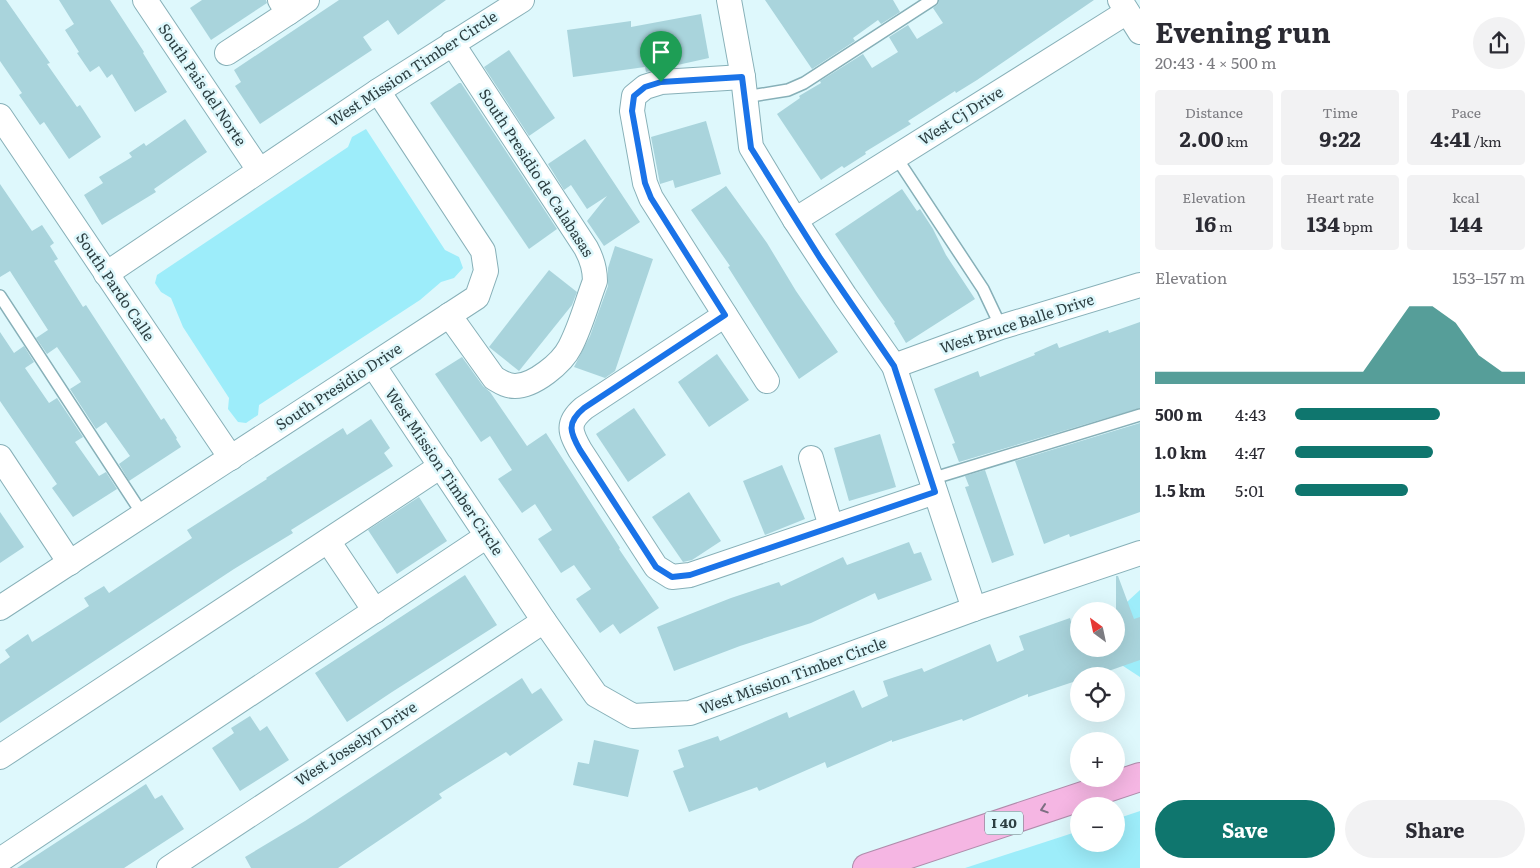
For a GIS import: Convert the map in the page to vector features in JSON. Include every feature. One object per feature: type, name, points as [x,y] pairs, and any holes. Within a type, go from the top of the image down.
[{"type":"highway","name":"I 40","points":[[867,868],[1140,777]]},
{"type":"street","name":"South Pais del Norte","points":[[145,0],[259,170]]},
{"type":"street","name":"West Mission Timber Circle","points":[[106,274],[378,91],[522,0]]},
{"type":"street","points":[[729,0],[744,87],[751,148],[795,220],[894,366],[974,609]]},
{"type":"street","points":[[228,53],[292,4]]},
{"type":"street","points":[[1124,6],[1140,32]]},
{"type":"street","name":"West Cj Drive","points":[[795,220],[1124,6]]},
{"type":"street","name":"South Presidio de Calabasas","points":[[449,315],[494,378],[504,384],[515,386],[527,384],[540,377],[557,363],[570,348],[595,281],[594,264],[586,248],[452,43]]},
{"type":"street","points":[[744,87],[661,82],[645,87],[634,96],[632,111],[645,183],[651,198],[767,381]]},
{"type":"street","name":"South Presidio Drive","points":[[0,608],[477,297],[486,271],[483,252],[378,91]]},
{"type":"street","name":"South Pardo Calle","points":[[0,116],[231,458]]},
{"type":"street","name":"West Bruce Balle Drive","points":[[894,366],[1001,327],[1140,285]]},
{"type":"street","points":[[725,315],[584,408],[576,415],[571,425],[572,435],[656,567],[672,577],[690,575],[831,527],[933,485]]},
{"type":"street","name":"West Mission Timber Circle","points":[[373,365],[544,621],[596,695],[633,716],[690,713],[974,609],[1140,553]]},
{"type":"street","points":[[0,457],[70,563]]},
{"type":"street","points":[[812,458],[831,527]]},
{"type":"street","points":[[0,757],[441,466]]},
{"type":"street","points":[[0,860],[487,536]]},
{"type":"street","points":[[328,541],[375,611]]},
{"type":"street","name":"West Josselyn Drive","points":[[169,868],[544,621]]},
{"type":"lane","points":[[744,87],[788,90],[804,83],[932,0]]},
{"type":"lane","points":[[896,156],[983,289],[1001,327]]},
{"type":"lane","points":[[0,296],[143,515]]},
{"type":"lane","points":[[933,485],[1140,415]]},
{"type":"shaded area","points":[[366,129],[445,250],[459,257],[463,268],[454,278],[441,282],[420,300],[259,405],[258,415],[246,423],[238,422],[228,409],[229,398],[183,327],[171,298],[161,292],[155,283],[157,275],[348,147],[352,137]]},
{"type":"shaded area","points":[[1140,590],[1140,677],[1111,658],[1125,658],[1125,604]]},
{"type":"shaded area","points":[[1140,811],[1140,868],[965,868],[1070,834],[1070,852],[1125,852],[1125,816]]},
{"type":"building","points":[[0,0],[6,0],[50,63],[47,64],[77,107],[80,105],[101,137],[69,159],[44,122],[40,125],[19,95],[22,93],[0,61]]},
{"type":"building","points":[[59,0],[110,0],[144,52],[167,92],[135,112],[112,74],[107,78],[99,66],[90,72],[77,53],[79,52],[65,30],[74,24]]},
{"type":"building","points":[[202,0],[266,0],[267,3],[211,40],[190,8]]},
{"type":"building","points":[[339,0],[446,0],[398,35],[388,20],[363,37],[372,50],[260,124],[235,86],[241,82],[234,70]]},
{"type":"building","points":[[765,0],[893,0],[900,12],[881,24],[878,20],[853,38],[855,41],[812,69]]},
{"type":"building","points":[[939,0],[1094,0],[977,80],[956,93],[955,91],[908,121],[911,124],[865,152],[866,154],[844,168],[842,166],[821,180],[777,114],[800,98],[799,96],[821,83],[820,81],[863,54],[872,68],[898,52],[889,37],[908,25],[917,39],[943,23],[933,8],[938,4]]},
{"type":"building","points":[[701,14],[709,58],[646,72],[645,67],[573,77],[567,30],[631,21],[631,27]]},
{"type":"building","points":[[509,50],[555,118],[529,136],[484,67]]},
{"type":"building","points":[[461,83],[557,229],[529,249],[430,103]]},
{"type":"building","points":[[185,119],[207,152],[154,189],[156,192],[102,225],[84,195],[103,183],[99,177],[132,157],[129,153],[144,143],[146,146]]},
{"type":"building","points":[[706,121],[721,174],[675,188],[673,180],[660,184],[651,137]]},
{"type":"building","points":[[585,139],[640,222],[604,246],[587,221],[607,196],[587,209],[571,185],[564,190],[548,164]]},
{"type":"building","points":[[0,184],[32,231],[42,225],[54,243],[50,246],[58,259],[54,261],[83,307],[86,305],[161,420],[164,418],[181,447],[129,481],[119,464],[130,456],[106,422],[96,429],[70,389],[81,382],[57,347],[47,354],[36,338],[48,330],[10,271],[0,277]]},
{"type":"building","points":[[726,186],[767,243],[796,291],[838,352],[799,379],[728,267],[730,266],[691,210]]},
{"type":"building","points":[[902,189],[917,211],[920,209],[946,255],[975,299],[906,343],[895,322],[835,234]]},
{"type":"building","points":[[615,246],[653,259],[615,371],[605,378],[574,367],[590,336],[608,286],[608,268]]},
{"type":"building","points":[[549,270],[577,292],[572,305],[519,371],[489,347]]},
{"type":"building","points":[[1140,322],[1140,408],[959,462],[952,444],[955,443],[934,389],[978,371],[980,377],[1035,355],[1034,353],[1057,343],[1059,348],[1108,330],[1109,333]]},
{"type":"building","points":[[0,332],[14,353],[24,346],[34,362],[25,368],[49,403],[57,398],[83,437],[75,442],[99,476],[106,472],[117,489],[73,517],[52,488],[57,484],[0,401]]},
{"type":"building","points":[[717,354],[749,400],[709,427],[678,382]]},
{"type":"building","points":[[462,357],[483,386],[490,392],[527,446],[546,433],[619,549],[659,608],[620,634],[613,624],[600,633],[576,599],[591,589],[574,565],[561,573],[538,539],[552,530],[535,504],[522,513],[498,479],[512,470],[490,436],[481,442],[435,374]]},
{"type":"building","points":[[634,408],[666,455],[628,482],[596,434]]},
{"type":"building","points":[[371,419],[390,448],[384,453],[393,466],[291,530],[293,533],[234,569],[0,723],[0,664],[10,657],[5,650],[28,634],[32,642],[89,606],[84,598],[104,586],[109,593],[192,538],[187,530],[266,478],[343,428],[347,435]]},
{"type":"building","points":[[1140,423],[1140,512],[1070,537],[1069,534],[1044,544],[1015,461]]},
{"type":"building","points":[[880,434],[896,487],[849,501],[834,448]]},
{"type":"building","points":[[782,465],[805,519],[765,535],[743,481]]},
{"type":"building","points":[[985,470],[1014,555],[992,563],[965,487],[969,486],[965,476]]},
{"type":"building","points":[[689,492],[721,541],[692,560],[683,562],[652,517]]},
{"type":"building","points":[[419,497],[447,541],[397,574],[368,530]]},
{"type":"building","points":[[0,512],[24,547],[0,563]]},
{"type":"building","points":[[909,542],[914,554],[921,552],[932,580],[878,600],[875,593],[811,623],[740,646],[674,671],[657,627],[731,598],[779,582],[781,586],[843,557],[847,565]]},
{"type":"building","points":[[465,575],[497,625],[347,722],[315,673]]},
{"type":"building","points":[[1116,576],[1118,576],[1134,619],[1140,617],[1140,660],[1120,667],[1070,667],[1070,683],[1028,697],[1028,694],[963,721],[962,719],[892,742],[892,740],[827,768],[825,762],[759,791],[757,787],[689,812],[673,771],[684,767],[678,750],[718,736],[720,741],[787,712],[789,718],[854,690],[862,708],[888,696],[883,681],[922,668],[924,672],[990,644],[997,662],[1024,650],[1019,636],[1070,618],[1070,658],[1125,658],[1125,602],[1116,602]]},
{"type":"building","points":[[522,678],[532,694],[541,688],[563,720],[510,756],[506,752],[439,794],[442,798],[338,868],[251,868],[245,857],[305,821]]},
{"type":"building","points":[[250,716],[260,731],[267,726],[289,760],[240,791],[212,748],[234,733],[231,728]]},
{"type":"building","points":[[594,740],[639,750],[628,797],[573,785],[578,762],[589,764]]},
{"type":"building","points":[[146,784],[155,799],[162,795],[184,829],[124,868],[17,868]]},
{"type":"route","points":[[742,77],[751,148],[795,220],[894,366],[914,422],[935,492],[690,575],[672,577],[656,567],[580,450],[572,435],[571,425],[576,415],[584,408],[725,315],[651,198],[645,183],[632,111],[634,96],[645,87],[661,82],[742,77]]}]
